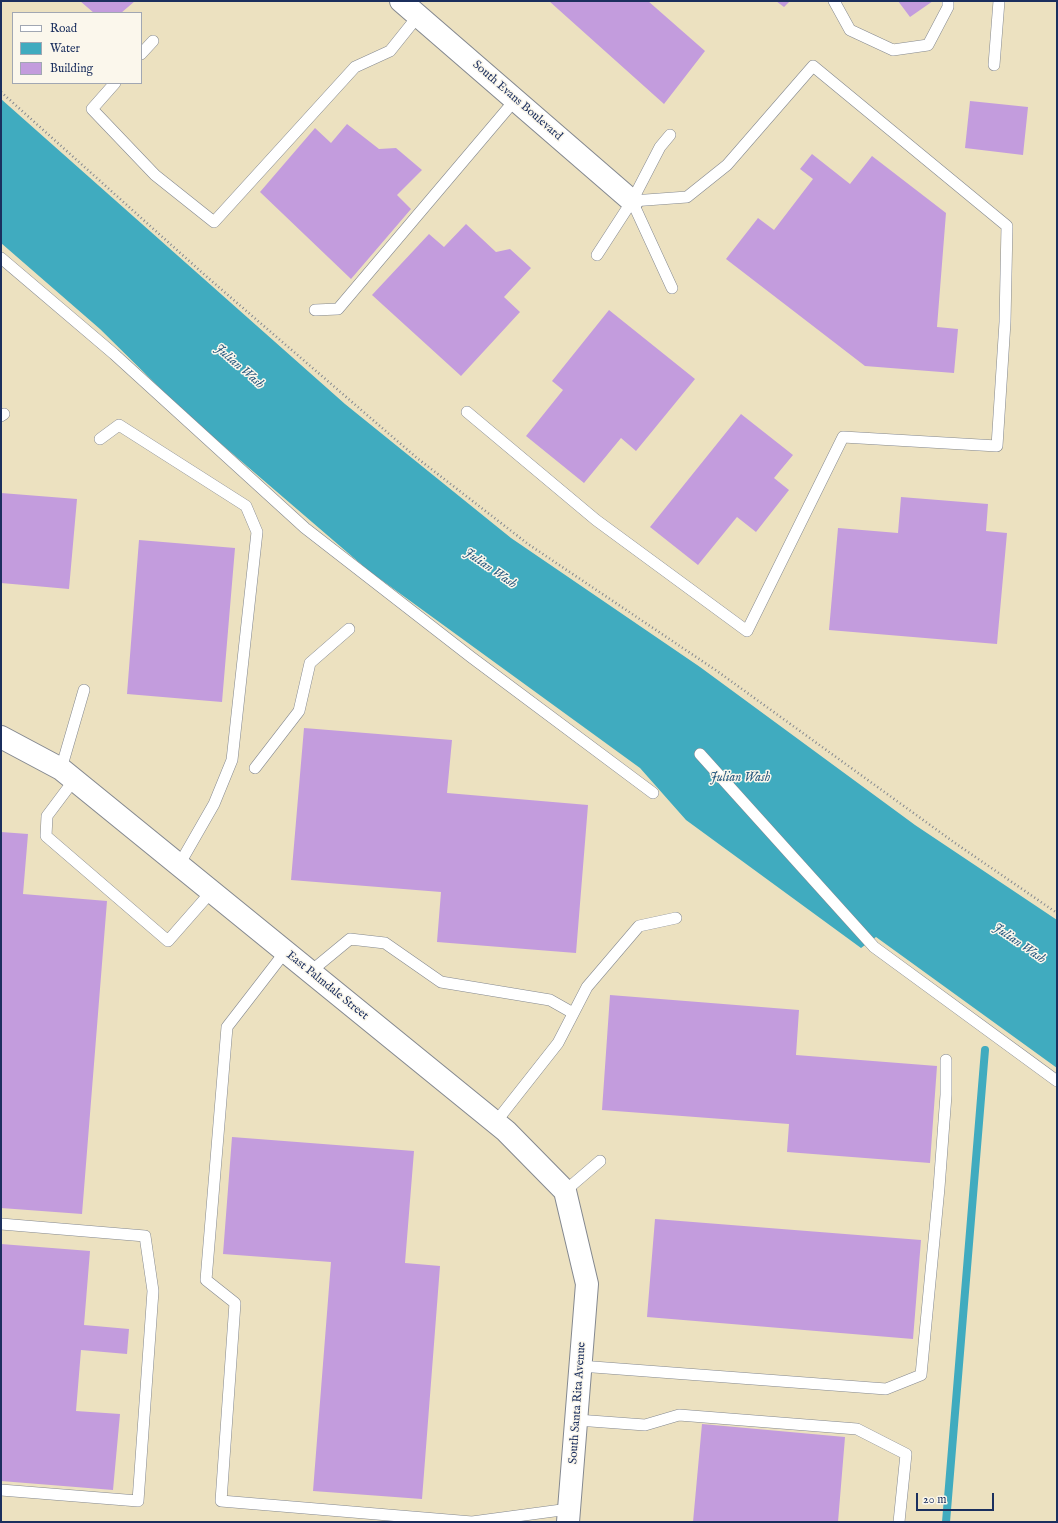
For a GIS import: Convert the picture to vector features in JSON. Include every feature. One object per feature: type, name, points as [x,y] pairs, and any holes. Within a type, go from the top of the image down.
[{"type":"street","name":"South Evans Boulevard","points":[[401,1],[632,201]]},
{"type":"street","name":"East Palmdale Street","points":[[1,737],[68,774],[506,1132],[565,1191]]},
{"type":"street","name":"South Santa Rita Avenue","points":[[565,1191],[587,1284],[569,1515]]},
{"type":"lane","points":[[834,1],[850,30],[893,50],[928,45],[948,7],[948,1]]},
{"type":"lane","points":[[994,65],[999,1]]},
{"type":"lane","points":[[114,84],[92,109],[154,175],[214,222],[355,67],[390,51],[418,16]]},
{"type":"lane","points":[[142,53],[153,41]]},
{"type":"lane","points":[[467,412],[596,520],[747,632],[843,437],[998,446],[1005,322],[1007,226],[813,66],[727,165],[687,198],[632,201]]},
{"type":"lane","points":[[314,310],[338,308],[515,100]]},
{"type":"lane","points":[[597,255],[632,201],[660,147],[670,135]]},
{"type":"lane","points":[[632,201],[672,288]]},
{"type":"lane","points":[[1,258],[114,354],[305,528],[472,657],[653,793]]},
{"type":"lane","points":[[100,439],[119,425],[246,506],[257,532],[232,760],[214,804],[179,865]]},
{"type":"lane","points":[[255,768],[299,711],[310,663],[349,629]]},
{"type":"lane","points":[[84,690],[68,774],[47,816],[46,836],[168,941],[211,892]]},
{"type":"lane","points":[[700,754],[874,947],[1057,1082]]},
{"type":"lane","points":[[495,1123],[558,1043],[587,987],[639,926],[676,918]]},
{"type":"lane","points":[[310,972],[350,939],[385,943],[441,982],[550,1000],[573,1014]]},
{"type":"lane","points":[[284,952],[226,1027],[206,1280],[235,1303],[221,1501],[472,1522],[569,1515]]},
{"type":"lane","points":[[580,1366],[886,1389],[921,1375],[939,1188],[946,1095],[946,1060]]},
{"type":"lane","points":[[565,1191],[600,1161]]},
{"type":"lane","points":[[1,1224],[145,1236],[153,1291],[138,1501],[1,1490]]},
{"type":"lane","points":[[577,1420],[645,1425],[679,1415],[857,1430],[906,1454],[899,1522]]},
{"type":"path","points":[[1,92],[206,277],[417,458],[528,544],[717,671],[955,843],[1057,913]]},
{"type":"water","name":"Julian Wash","points":[[1,99],[345,404],[511,538],[700,667],[915,825],[1057,920],[1057,1068],[876,937],[861,948],[686,820],[640,768],[369,571],[184,412],[100,329],[1,243]]},
{"type":"building","points":[[80,1],[135,1],[122,12],[93,12]]},
{"type":"building","points":[[549,1],[648,1],[705,51],[664,104]]},
{"type":"building","points":[[776,1],[790,1],[784,7]]},
{"type":"building","points":[[898,1],[933,1],[910,17]]},
{"type":"building","points":[[970,101],[1028,107],[1023,155],[965,148]]},
{"type":"building","points":[[347,124],[379,149],[396,148],[422,170],[397,195],[411,209],[351,279],[260,192],[315,128],[331,143]]},
{"type":"building","points":[[812,154],[850,184],[872,156],[946,213],[937,327],[958,329],[954,373],[865,366],[726,259],[758,218],[774,230],[813,179],[800,169]]},
{"type":"building","points":[[466,224],[496,252],[510,249],[531,268],[504,297],[520,312],[461,376],[372,295],[429,234],[444,247]]},
{"type":"building","points":[[609,310],[695,379],[636,451],[621,438],[584,483],[526,436],[563,390],[552,381]]},
{"type":"building","points":[[741,414],[793,455],[774,478],[789,490],[756,532],[737,517],[698,565],[650,527]]},
{"type":"building","points":[[1,493],[77,499],[69,589],[1,583]]},
{"type":"building","points":[[901,497],[988,504],[986,531],[1007,533],[997,644],[829,630],[838,528],[898,533]]},
{"type":"building","points":[[139,540],[235,548],[222,702],[127,694]]},
{"type":"building","points":[[304,728],[452,740],[447,793],[588,805],[576,953],[437,942],[441,892],[291,880]]},
{"type":"building","points":[[1,832],[28,834],[23,894],[107,901],[82,1214],[1,1208]]},
{"type":"building","points":[[610,995],[799,1010],[796,1055],[937,1066],[930,1163],[787,1152],[789,1124],[602,1110]]},
{"type":"building","points":[[232,1137],[414,1151],[405,1263],[440,1266],[422,1499],[313,1491],[331,1262],[223,1254]]},
{"type":"building","points":[[655,1219],[921,1240],[913,1339],[647,1317]]},
{"type":"building","points":[[1,1244],[90,1251],[84,1325],[129,1329],[127,1354],[81,1350],[76,1411],[120,1414],[113,1490],[1,1481]]},
{"type":"building","points":[[702,1424],[845,1437],[838,1522],[693,1522]]},
{"type":"waterway","points":[[946,1522],[985,1050]]}]
